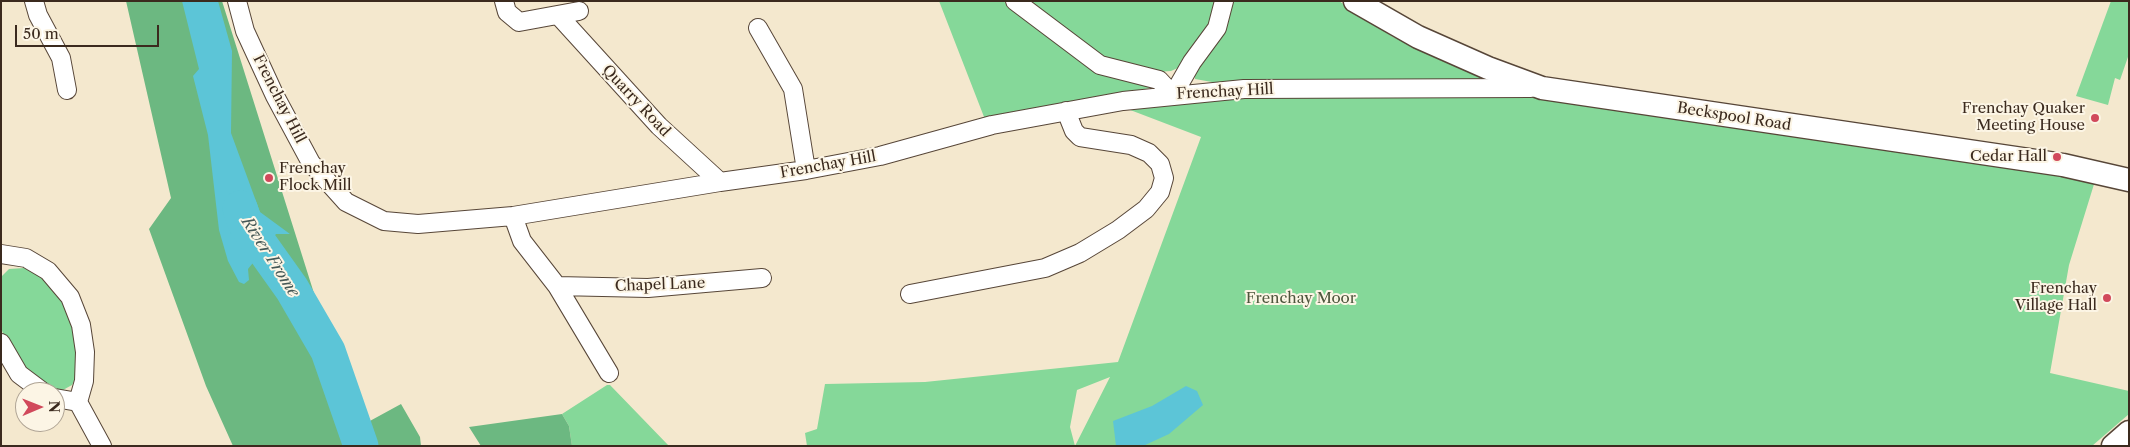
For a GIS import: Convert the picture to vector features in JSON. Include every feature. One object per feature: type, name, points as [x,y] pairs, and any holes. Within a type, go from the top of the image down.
[{"type":"street","points":[[34,1],[38,15],[62,58],[66,90]]},
{"type":"street","name":"Frenchay Hill","points":[[237,1],[245,30],[275,96],[311,163],[346,202],[384,222],[409,224],[513,216],[806,170],[880,156],[992,125],[1066,110],[1174,95],[1244,89],[1542,88]]},
{"type":"street","points":[[504,1],[507,12],[519,22],[579,11]]},
{"type":"street","points":[[1015,1],[1100,65],[1159,80],[1174,95],[1192,62],[1217,28],[1224,1]]},
{"type":"street","name":"Beckspool Road","points":[[1355,1],[1418,37],[1488,68],[1542,88],[2063,165],[2129,180]]},
{"type":"street","name":"Quarry Road","points":[[558,15],[643,110],[680,148],[720,182]]},
{"type":"street","points":[[758,28],[793,89],[806,170]]},
{"type":"street","points":[[910,294],[1044,268],[1080,253],[1118,230],[1146,208],[1160,192],[1164,178],[1160,164],[1149,153],[1131,145],[1080,137],[1074,131],[1066,110]]},
{"type":"street","points":[[513,216],[522,242],[557,286],[609,373]]},
{"type":"street","points":[[1,254],[26,258],[48,271],[70,297],[81,324],[85,352],[84,381],[78,402],[102,446]]},
{"type":"street","name":"Chapel Lane","points":[[557,286],[648,288],[762,278]]},
{"type":"street","points":[[1,343],[19,374],[30,382]]},
{"type":"street","points":[[65,400],[78,402]]},
{"type":"street","points":[[2114,446],[2129,432]]},
{"type":"green space","points":[[126,1],[222,1],[318,306],[368,422],[401,404],[420,437],[421,446],[233,446],[206,386],[149,229],[171,198]]},
{"type":"green space","points":[[939,1],[1003,1],[1079,60],[1149,83],[1150,88],[1069,102],[986,122]]},
{"type":"green space","points":[[1027,1],[1218,1],[1211,24],[1180,67],[1171,71],[1157,72],[1100,56]]},
{"type":"green space","points":[[1230,1],[1339,1],[1393,37],[1481,73],[1480,81],[1212,82],[1195,79],[1194,70]]},
{"type":"green space","points":[[2111,1],[2129,1],[2129,54],[2120,80],[2115,78],[2108,105],[2076,96]]},
{"type":"green space","name":"Frenchay Moor","points":[[1281,97],[1552,98],[2095,181],[2069,265],[2050,373],[2129,391],[2129,414],[2092,446],[807,446],[805,433],[817,429],[825,384],[925,382],[1118,362],[1201,137],[1125,108],[1206,99]],"holes":[[[1110,377],[1075,446],[1070,427],[1077,390]]]},
{"type":"green space","points":[[24,268],[45,279],[62,299],[74,326],[79,371],[72,385],[65,389],[65,382],[38,382],[17,363],[3,334],[1,327],[1,277],[9,269]]},
{"type":"green space","points":[[607,385],[610,385],[669,446],[572,446],[569,426],[562,414]]},
{"type":"green space","points":[[562,414],[569,426],[572,446],[481,446],[469,427]]},
{"type":"water","points":[[182,1],[218,1],[232,51],[231,133],[260,212],[290,234],[276,234],[248,269],[249,280],[244,284],[239,282],[228,261],[219,230],[208,135],[193,76],[199,69]]},
{"type":"water","points":[[1186,386],[1197,391],[1203,405],[1169,434],[1143,446],[1116,446],[1113,421],[1152,406]]},
{"type":"waterway","name":"River Frome","points":[[240,208],[245,223],[292,289],[328,351],[361,446]]},
{"type":"place","name":"Frenchay Quaker Meeting House","points":[[2095,118]]},
{"type":"place","name":"Cedar Hall","points":[[2057,157]]},
{"type":"place","name":"Frenchay Flock Mill","points":[[269,178]]},
{"type":"place","name":"Frenchay Village Hall","points":[[2107,298]]}]
